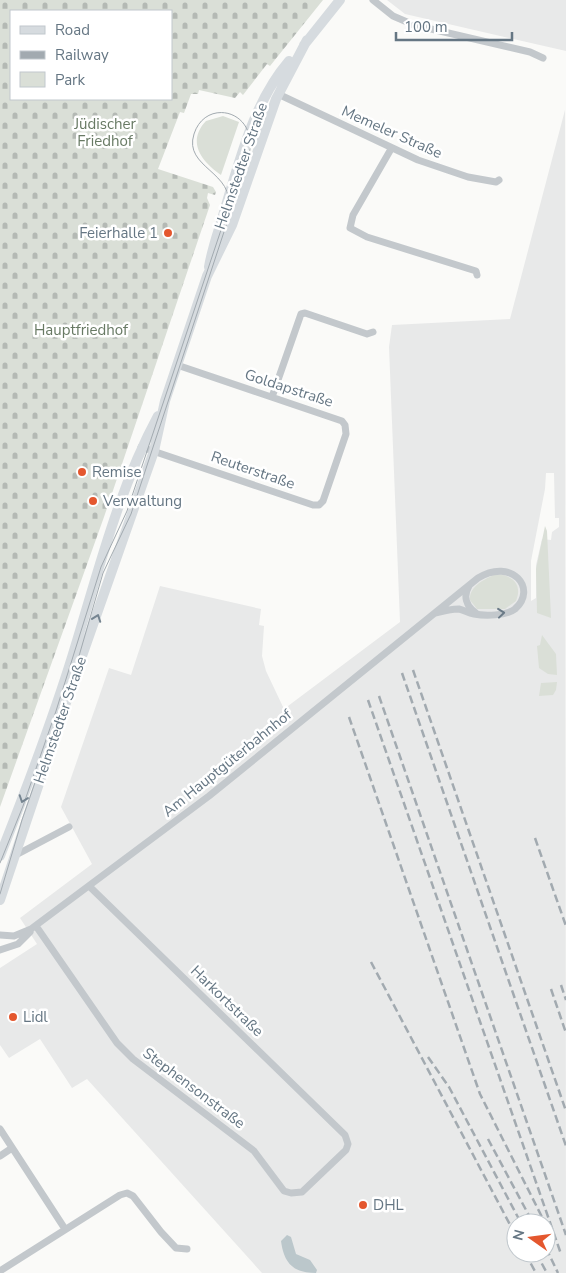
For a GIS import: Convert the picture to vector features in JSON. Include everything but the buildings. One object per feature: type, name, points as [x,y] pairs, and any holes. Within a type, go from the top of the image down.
[{"type":"main road","name":"Helmstedter Straße","points":[[208,276],[211,254],[231,186],[259,111],[270,88],[291,59],[340,0]]},
{"type":"main road","name":"Helmstedter Straße","points":[[0,900],[79,663],[154,451],[165,401],[208,276],[232,224],[277,97],[307,40]]},
{"type":"main road","points":[[259,111],[266,108],[277,97],[280,79],[291,59]]},
{"type":"main road","name":"Helmstedter Straße","points":[[0,856],[20,809],[65,678],[109,535],[141,447],[165,401]]},
{"type":"main road","points":[[109,535],[124,540]]},
{"type":"street","points":[[373,0],[393,16],[414,24],[530,52],[543,58]]},
{"type":"street","name":"Memeler Straße","points":[[277,97],[391,149],[453,173],[483,180],[498,180]]},
{"type":"street","points":[[391,149],[353,216],[350,228],[367,237],[476,271],[476,275]]},
{"type":"street","points":[[272,397],[300,314],[305,313],[367,334],[373,332]]},
{"type":"street","name":"Goldapstraße","points":[[177,365],[342,421],[346,425],[346,434],[334,469]]},
{"type":"street","name":"Reuterstraße","points":[[141,447],[313,505],[318,505],[323,501],[334,469]]},
{"type":"street","name":"Am Hauptgüterbahnhof","points":[[0,950],[18,944],[34,928],[209,796],[471,584],[485,575],[501,570],[513,574],[522,584],[522,598],[514,610],[505,613],[480,614],[458,609],[436,613]]},
{"type":"street","points":[[471,584],[466,591],[466,600],[471,610],[480,614]]},
{"type":"street","points":[[14,856],[69,827]]},
{"type":"street","name":"Harkortstraße","points":[[89,886],[345,1135]]},
{"type":"street","name":"Am Hauptgüterbahnhof","points":[[0,930],[4,935],[16,935],[34,928]]},
{"type":"street","name":"Stephensonstraße","points":[[34,928],[117,1043],[133,1059],[254,1151],[284,1191],[298,1194],[306,1189],[346,1150],[348,1144],[345,1135]]},
{"type":"street","points":[[0,1129],[66,1229]]},
{"type":"street","points":[[0,1156],[12,1148]]},
{"type":"street","points":[[0,1271],[120,1195],[127,1193],[133,1196],[176,1248],[187,1249]]},
{"type":"shaded area","points":[[387,0],[566,0],[566,51],[405,14]]},
{"type":"shaded area","points":[[565,110],[566,1273],[262,1273],[87,1079],[72,1088],[40,1039],[9,1058],[0,1045],[0,968],[37,944],[20,918],[92,864],[61,807],[109,668],[131,675],[160,586],[261,609],[259,625],[264,626],[262,656],[266,671],[284,709],[400,622],[389,347],[392,325],[510,319]],"holes":[[[546,473],[554,473],[555,518],[559,518],[559,527],[552,532],[551,540],[542,539],[536,565],[536,598],[531,601],[531,561],[545,489]]]},
{"type":"shaded area","points":[[287,1235],[291,1237],[296,1254],[310,1260],[317,1270],[316,1273],[308,1273],[296,1269],[287,1261],[281,1241]]},
{"type":"green space","name":"Hauptfriedhof","points":[[0,0],[323,0],[270,66],[267,64],[243,95],[240,92],[235,98],[199,90],[198,94],[191,94],[184,113],[180,112],[158,169],[213,187],[216,192],[215,195],[208,193],[207,198],[210,205],[104,517],[0,807]]},
{"type":"green space","points":[[223,116],[239,122],[221,175],[203,158],[197,144],[197,136],[206,121]]},
{"type":"green space","points":[[545,526],[547,531],[551,618],[537,613],[536,569]]},
{"type":"green space","points":[[496,574],[507,576],[515,582],[518,590],[516,601],[505,609],[477,609],[470,600],[472,591],[478,584]]},
{"type":"green space","points":[[542,635],[556,654],[557,675],[548,674],[539,668],[537,646],[540,645]]},
{"type":"green space","points":[[557,682],[553,695],[539,696],[541,683]]},
{"type":"tram line","points":[[0,863],[23,806],[56,711],[101,567],[127,511],[228,209],[228,197],[225,186],[196,155],[193,145],[194,134],[200,122],[209,115],[231,114],[240,120],[247,130],[250,143],[248,159],[131,514],[103,573],[79,656],[22,820],[0,894]]},
{"type":"railway","points":[[413,670],[566,1111]]},
{"type":"railway","points":[[402,673],[566,1146]]},
{"type":"railway","points":[[379,696],[566,1235]]},
{"type":"railway","points":[[368,700],[561,1254]]},
{"type":"railway","points":[[349,717],[480,1094],[540,1213]]},
{"type":"railway","points":[[535,838],[566,926]]},
{"type":"railway","points":[[371,962],[506,1217]]},
{"type":"railway","points":[[561,985],[566,1000]]},
{"type":"railway","points":[[551,989],[566,1033]]},
{"type":"railway","points":[[428,1057],[449,1087],[516,1213]]},
{"type":"railway","points":[[488,1139],[528,1213]]},
{"type":"railway","points":[[530,1263],[536,1273]]},
{"type":"railway","points":[[542,1263],[547,1273]]},
{"type":"railway","points":[[553,1263],[558,1273]]},
{"type":"place","name":"Feierhalle 1","points":[[168,233]]},
{"type":"place","name":"Remise","points":[[82,472]]},
{"type":"place","name":"Verwaltung","points":[[93,501]]},
{"type":"place","name":"Lidl","points":[[13,1017]]},
{"type":"place","name":"DHL","points":[[363,1205]]},
{"type":"park label","name":"Jüdischer Friedhof","points":[[105,132]]}]
